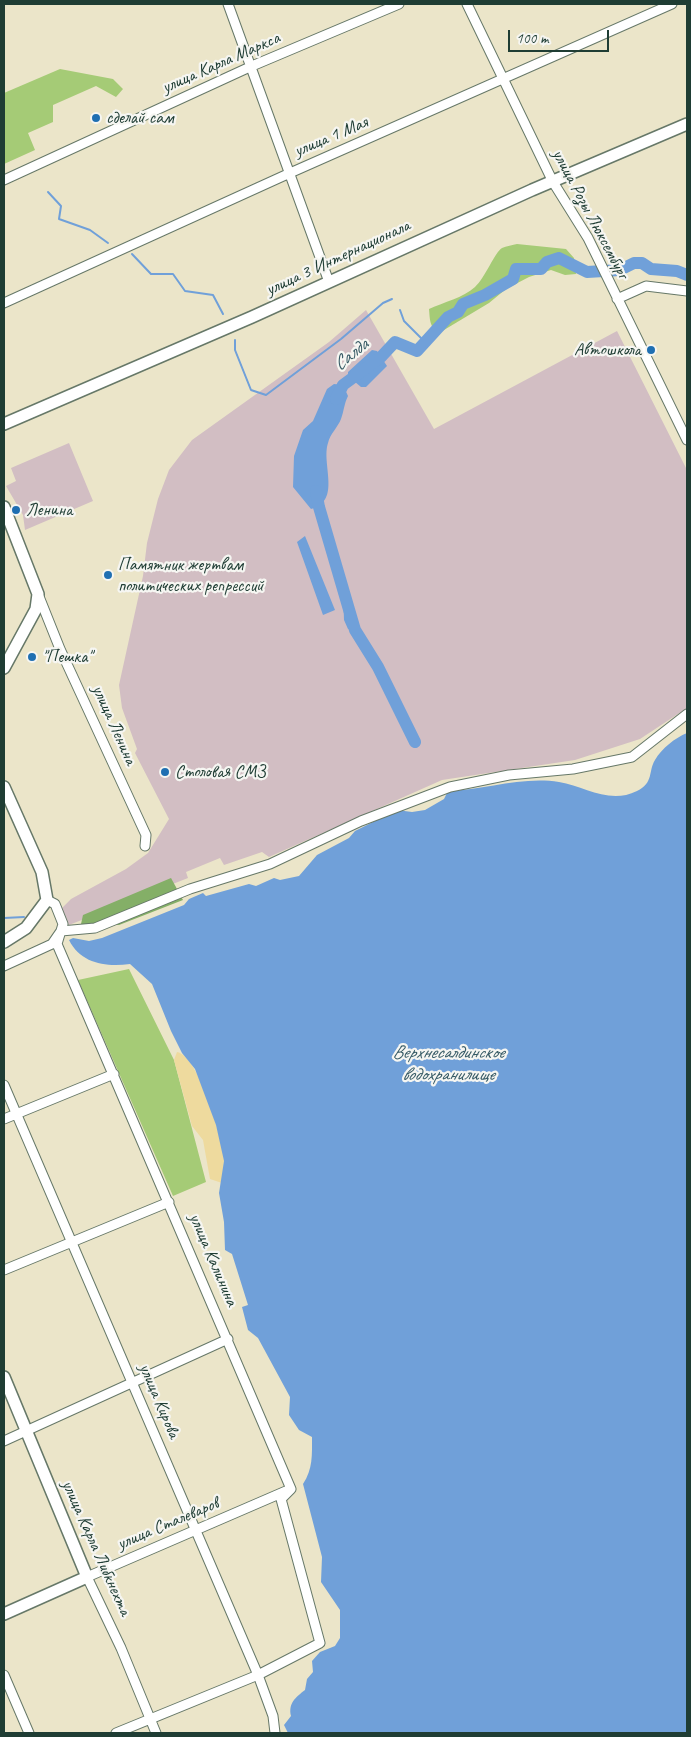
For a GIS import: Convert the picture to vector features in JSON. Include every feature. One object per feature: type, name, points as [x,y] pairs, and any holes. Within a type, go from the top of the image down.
[{"type":"main road","name":"улица 3 Интернационала","points":[[4,424],[687,124]]},
{"type":"main road","name":"улица Ленина","points":[[4,508],[38,594]]},
{"type":"main road","points":[[4,668],[36,609],[38,594]]},
{"type":"main road","points":[[4,787],[42,872],[47,900],[26,928],[4,942]]},
{"type":"main road","name":"улица Карла Либкнехта","points":[[4,1376],[87,1577]]},
{"type":"main road","name":"улица Сталеваров","points":[[4,1614],[87,1577]]},
{"type":"street","points":[[228,4],[329,282]]},
{"type":"street","name":"улица Карла Маркса","points":[[4,180],[252,66],[399,4]]},
{"type":"street","name":"улица Розы Люксембург","points":[[466,4],[553,182],[588,238],[687,440]]},
{"type":"street","name":"улица 1 Мая","points":[[4,303],[290,173],[672,4]]},
{"type":"street","points":[[617,299],[646,286],[687,290]]},
{"type":"street","name":"улица Ленина","points":[[38,594],[60,649],[146,835],[145,846]]},
{"type":"street","points":[[4,966],[52,944],[61,931],[95,928],[190,888],[270,864],[361,821],[450,787],[509,775],[573,769],[632,757],[687,714]]},
{"type":"street","name":"улица Калинина","points":[[47,900],[55,904],[64,924],[57,944],[291,1489]]},
{"type":"street","points":[[4,1119],[114,1074]]},
{"type":"street","name":"улица Кирова","points":[[4,1085],[258,1675],[274,1716],[275,1733]]},
{"type":"street","points":[[4,1270],[169,1202]]},
{"type":"street","points":[[4,1441],[134,1384],[228,1339]]},
{"type":"street","points":[[116,1733],[258,1675],[320,1643],[282,1499],[291,1489]]},
{"type":"street","name":"улица Сталеваров","points":[[87,1577],[291,1489]]},
{"type":"street","name":"улица Карла Либкнехта","points":[[87,1577],[121,1648],[156,1733]]},
{"type":"street","points":[[4,1675],[29,1733]]},
{"type":"shaded area","points":[[366,310],[434,429],[617,331],[687,470],[687,708],[640,739],[575,760],[442,780],[269,857],[262,852],[224,865],[220,858],[186,872],[188,878],[69,925],[62,908],[71,899],[126,869],[148,853],[169,819],[135,753],[137,749],[122,708],[119,685],[143,576],[147,543],[158,499],[169,470],[192,440],[329,342]]},
{"type":"shaded area","points":[[69,443],[93,501],[25,530],[23,515],[6,486],[16,481],[11,468]]},
{"type":"green space","points":[[60,69],[113,79],[123,89],[116,97],[96,86],[53,105],[53,122],[28,133],[35,150],[4,164],[4,93]]},
{"type":"green space","points":[[517,244],[566,249],[574,258],[576,274],[565,275],[551,270],[529,277],[506,289],[489,303],[439,333],[436,331],[431,322],[429,309],[470,291],[479,283],[499,250]]},
{"type":"green space","points":[[171,878],[183,900],[119,925],[81,924],[83,915]]},
{"type":"green space","points":[[129,969],[174,1060],[206,1182],[173,1196],[78,980]]},
{"type":"sand","points":[[177,1052],[185,1057],[193,1068],[208,1100],[219,1135],[224,1160],[222,1183],[210,1179],[203,1140],[192,1126],[174,1060]]},
{"type":"water","points":[[372,350],[377,351],[387,366],[366,387],[361,387],[348,376],[348,372]]},
{"type":"water","points":[[334,384],[343,385],[348,396],[341,419],[328,443],[329,481],[326,498],[320,505],[311,509],[293,487],[294,456],[303,430],[313,421],[327,389]]},
{"type":"water","points":[[305,536],[335,610],[323,615],[297,542]]},
{"type":"water","points":[[343,591],[354,610],[355,630],[348,629],[344,620]]},
{"type":"water","name":"Верхнесалдинское водохранилище","points":[[687,733],[687,1733],[288,1733],[284,1725],[291,1716],[292,1704],[305,1690],[307,1679],[313,1672],[312,1661],[320,1652],[335,1646],[340,1638],[340,1610],[321,1582],[322,1557],[303,1484],[310,1467],[312,1437],[299,1430],[289,1415],[290,1397],[258,1338],[248,1330],[242,1307],[248,1305],[232,1254],[225,1250],[224,1222],[219,1193],[224,1161],[216,1125],[195,1069],[182,1053],[152,984],[130,964],[103,964],[87,959],[74,948],[69,940],[73,938],[89,941],[102,938],[184,905],[189,899],[203,893],[206,896],[249,884],[256,886],[274,878],[280,880],[299,876],[317,855],[349,838],[355,831],[397,810],[412,812],[425,810],[444,799],[448,791],[517,782],[545,781],[569,784],[607,795],[627,795],[637,791],[646,784],[653,764],[661,751]]},
{"type":"waterway","points":[[48,192],[61,206],[59,219],[90,230],[108,243]]},
{"type":"waterway","points":[[132,254],[151,274],[173,274],[185,291],[213,295],[223,314]]},
{"type":"waterway","name":"Салда","points":[[336,399],[343,385],[381,357],[395,342],[417,351],[448,317],[458,312],[463,304],[485,295],[513,279],[516,269],[541,269],[547,262],[559,258],[587,272],[620,270],[634,263],[642,263],[651,269],[677,271],[687,275]]},
{"type":"waterway","points":[[235,340],[235,350],[251,390],[266,395],[341,339],[383,303],[392,299]]},
{"type":"waterway","points":[[400,310],[404,321],[424,341]]},
{"type":"waterway","name":"Салда","points":[[316,491],[355,630],[378,667],[415,742]]},
{"type":"waterway","points":[[4,918],[24,917]]},
{"type":"place","name":"сделай сам","points":[[96,118]]},
{"type":"place","name":"Автошкола","points":[[651,350]]},
{"type":"place","name":"Ленина","points":[[16,510]]},
{"type":"place","name":"Памятник жертвам политических репрессий","points":[[108,575]]},
{"type":"place","name":"\"Пешка\"","points":[[32,657]]},
{"type":"place","name":"Столовая СМЗ","points":[[165,772]]}]
